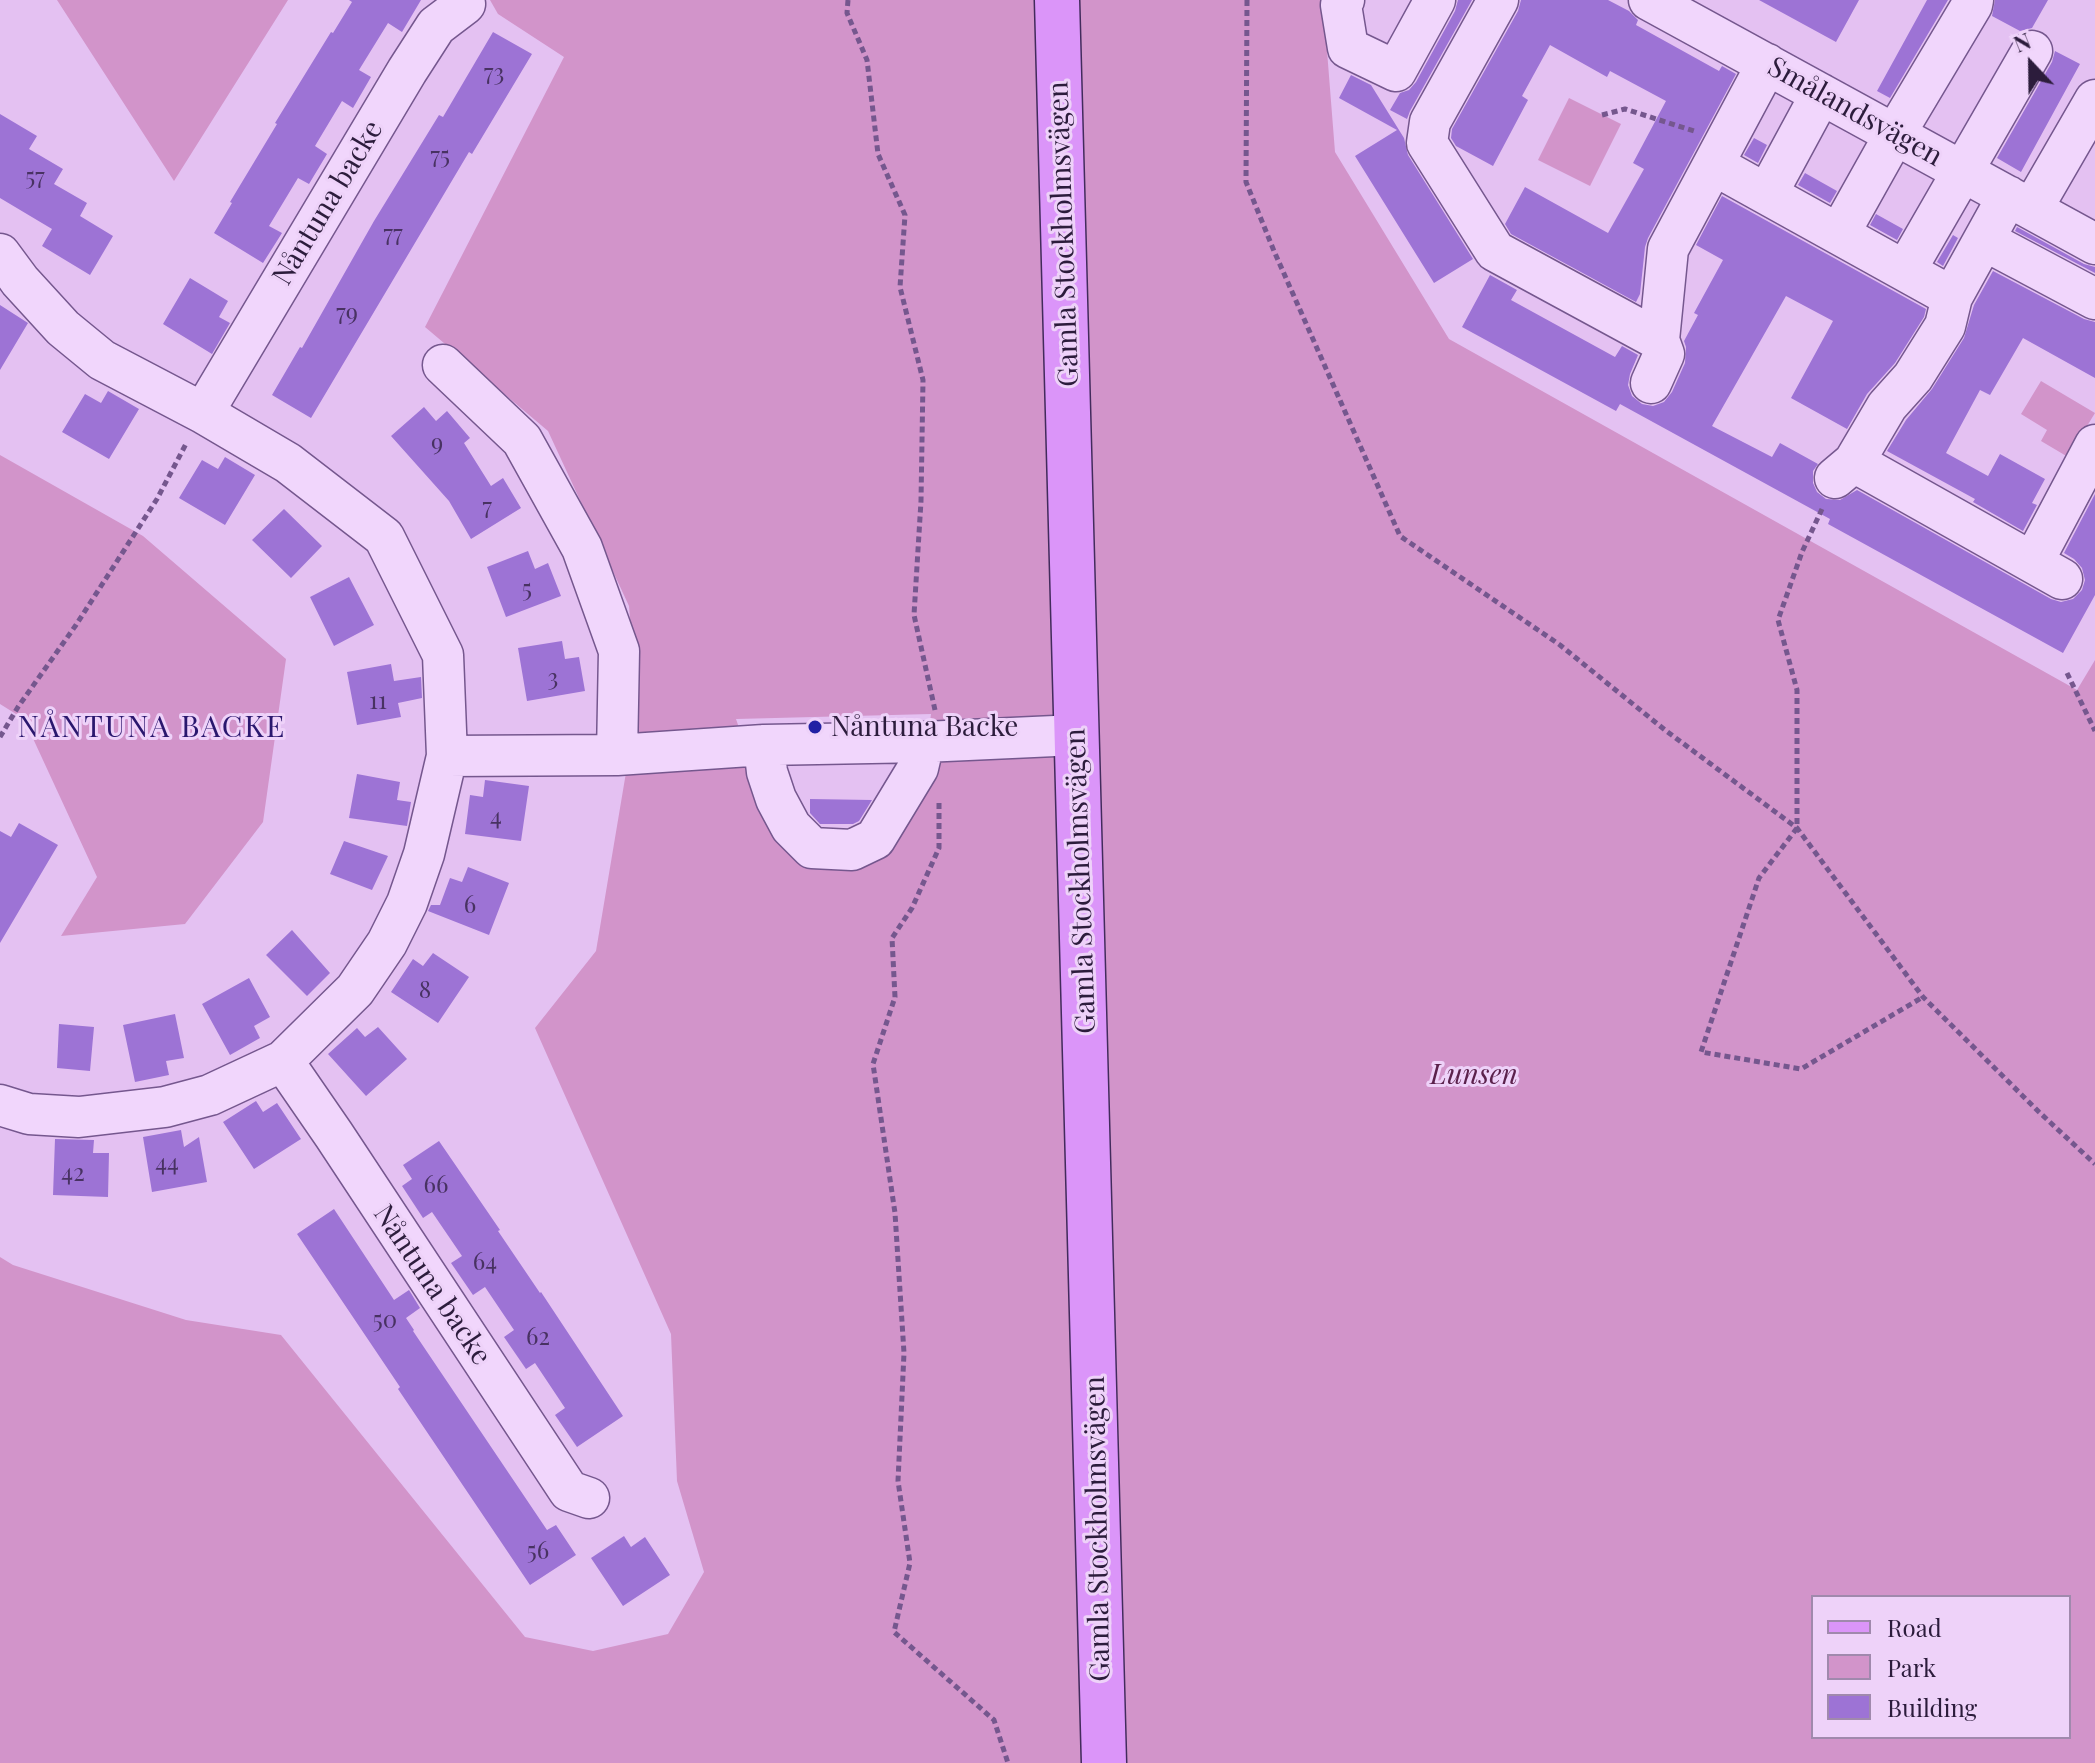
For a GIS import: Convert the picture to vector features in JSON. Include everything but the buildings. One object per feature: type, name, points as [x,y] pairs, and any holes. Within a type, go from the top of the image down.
[{"type":"main road","name":"Gamla Stockholmsvägen","points":[[1057,0],[1104,1763]]},
{"type":"street","points":[[1344,0],[1341,5],[1348,48],[1396,71],[1435,0]]},
{"type":"street","points":[[1498,0],[1430,122],[1427,143],[1495,251],[1659,340]]},
{"type":"street","name":"Smålandsvägen","points":[[1649,0],[2049,218]]},
{"type":"street","points":[[1839,234],[1973,0]]},
{"type":"street","name":"Nåntuna backe","points":[[203,413],[407,71],[436,26],[465,4]]},
{"type":"street","points":[[1915,254],[2032,51]]},
{"type":"street","points":[[1651,383],[1664,354],[1659,340],[1668,249],[1767,64]]},
{"type":"street","points":[[1767,194],[1821,94]]},
{"type":"street","points":[[2095,100],[2049,218],[1984,240],[1952,297],[1945,326],[1913,377],[1887,406],[1845,470],[2047,570],[2095,445]]},
{"type":"street","points":[[1719,154],[1767,194],[1952,297]]},
{"type":"street","points":[[1984,240],[2095,299]]},
{"type":"street","points":[[0,254],[63,328],[102,360],[203,413],[288,463],[384,537],[443,655],[447,756],[424,854],[407,903],[387,943],[355,990],[283,1061],[210,1095],[165,1107],[79,1117],[29,1114],[0,1105]]},
{"type":"street","points":[[443,365],[522,440],[582,548],[619,651],[617,755]]},
{"type":"street","points":[[447,756],[617,755],[764,745],[1077,735]]},
{"type":"street","points":[[764,745],[767,772],[776,799],[791,827],[812,848],[852,850],[875,839],[933,741]]},
{"type":"street","name":"Nåntuna backe","points":[[283,1061],[569,1491],[589,1498]]},
{"type":"path","points":[[848,0],[847,13],[867,60],[878,154],[905,215],[900,287],[923,380],[921,501],[914,615],[933,741]]},
{"type":"path","points":[[1247,0],[1246,182],[1400,536],[1560,645],[1665,730],[1797,828],[1923,997],[2095,1164]]},
{"type":"path","points":[[1602,115],[1625,109],[1697,132],[1719,154]]},
{"type":"path","points":[[0,737],[157,499],[203,413]]},
{"type":"path","points":[[1845,470],[1802,552],[1778,620],[1797,690],[1797,828],[1759,878],[1701,1052],[1801,1069],[1923,997]]},
{"type":"path","points":[[2067,673],[2095,731]]},
{"type":"path","points":[[939,803],[939,848],[912,908],[892,938],[895,997],[873,1064],[895,1213],[904,1353],[898,1481],[910,1563],[894,1632],[994,1720],[1008,1763]]},
{"type":"green space","points":[[57,0],[288,0],[174,181]]},
{"type":"green space","name":"Lunsen","points":[[490,0],[1323,0],[1335,152],[1449,339],[2077,690],[2095,660],[2095,1763],[0,1763],[0,1257],[13,1265],[186,1320],[281,1335],[525,1637],[593,1651],[668,1634],[704,1572],[677,1481],[671,1334],[535,1028],[596,951],[637,707],[629,606],[548,431],[425,327],[564,57],[498,14]],"holes":[[[931,714],[920,794],[879,859],[855,871],[816,869],[795,848],[761,792],[736,719]]]},
{"type":"green space","points":[[1569,98],[1621,124],[1590,186],[1538,160]]},
{"type":"green space","points":[[2041,381],[2095,413],[2068,457],[2041,441],[2047,430],[2021,414]]},
{"type":"green space","points":[[0,455],[143,536],[286,659],[263,822],[185,924],[61,936],[97,877],[24,719],[0,704]]},
{"type":"place","name":"Nåntuna Backe","points":[[815,727]]},
{"type":"district","name":"NÅNTUNA BACKE","points":[[152,728]]}]
